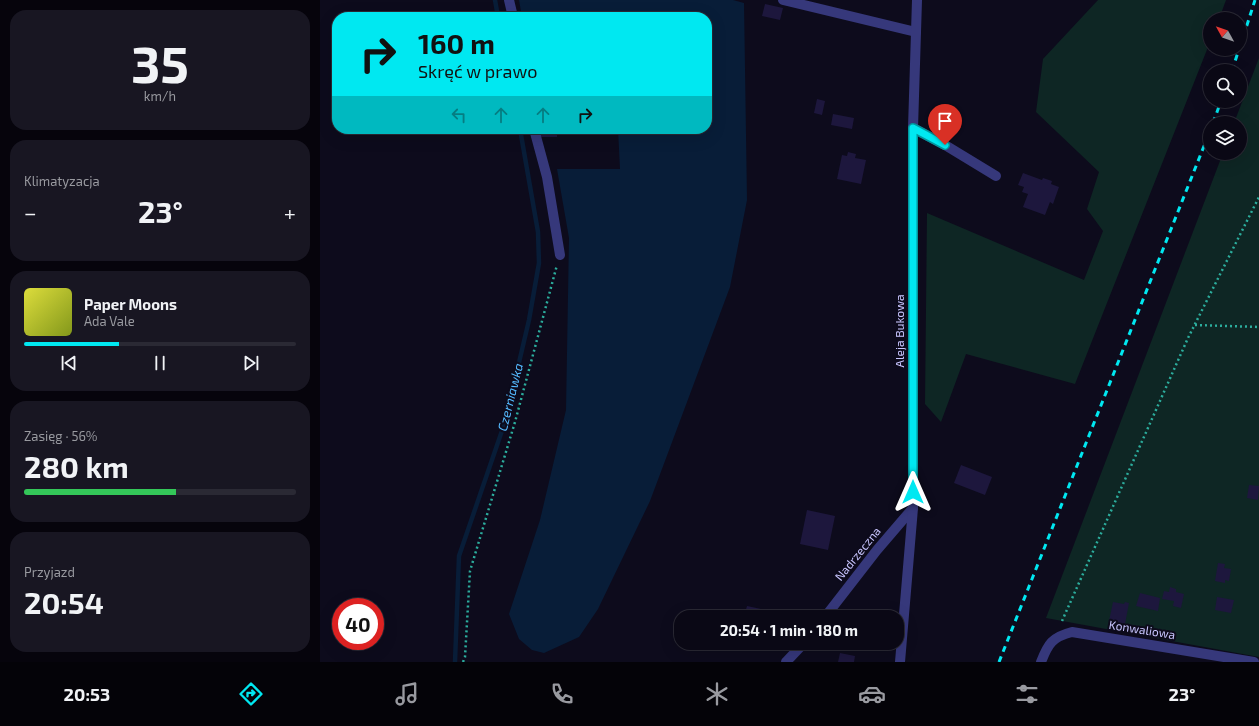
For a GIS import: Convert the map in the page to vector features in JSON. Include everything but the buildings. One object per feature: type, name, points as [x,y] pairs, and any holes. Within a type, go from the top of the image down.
[{"type":"street","points":[[509,0],[511,12]]},
{"type":"street","points":[[783,0],[916,32]]},
{"type":"street","name":"Aleja Bukowa","points":[[900,662],[913,508],[913,128],[917,0]]},
{"type":"street","points":[[913,128],[945,145],[996,176]]},
{"type":"street","points":[[535,134],[547,177],[560,255]]},
{"type":"street","name":"Nadrzeczna","points":[[830,610],[877,550],[913,508]]},
{"type":"street","name":"Konwaliowa","points":[[1054,638],[1072,632],[1254,662]]},
{"type":"street","points":[[1040,662],[1054,638]]},
{"type":"street","points":[[786,662],[797,650]]},
{"type":"path","points":[[1054,638],[1195,325],[1259,197]]},
{"type":"path","points":[[463,662],[465,657],[470,571],[515,422],[560,255]]},
{"type":"path","points":[[1195,325],[1259,328]]},
{"type":"green space","points":[[1098,0],[1226,0],[1222,12],[1203,12],[1203,56],[1204,56],[1075,384],[966,354],[941,422],[925,404],[927,213],[1084,280],[1103,231],[1087,209],[1099,172],[1036,112],[1043,59]]},
{"type":"green space","points":[[1259,58],[1259,657],[1046,618],[1220,160],[1247,160],[1247,116],[1237,116],[1240,108],[1247,108],[1247,89]]},
{"type":"water","points":[[519,0],[733,0],[744,3],[747,200],[730,287],[650,501],[598,609],[579,637],[544,653],[532,650],[519,639],[509,614],[540,520],[566,410],[569,238],[557,169],[620,169],[618,134],[712,134],[712,12],[521,12]]},
{"type":"waterway","name":"Czerniawka","points":[[495,0],[497,12]]},
{"type":"waterway","name":"Czerniawka","points":[[455,662],[459,556],[505,422],[529,320],[539,263],[538,232],[521,134]]},
{"type":"railway","points":[[1247,25],[1255,0]]},
{"type":"railway","points":[[1234,64],[1237,56]]},
{"type":"railway","points":[[1216,116],[1218,108]]},
{"type":"railway","points":[[999,662],[1203,149]]},
{"type":"route","points":[[913,492],[913,128],[945,145]]}]
